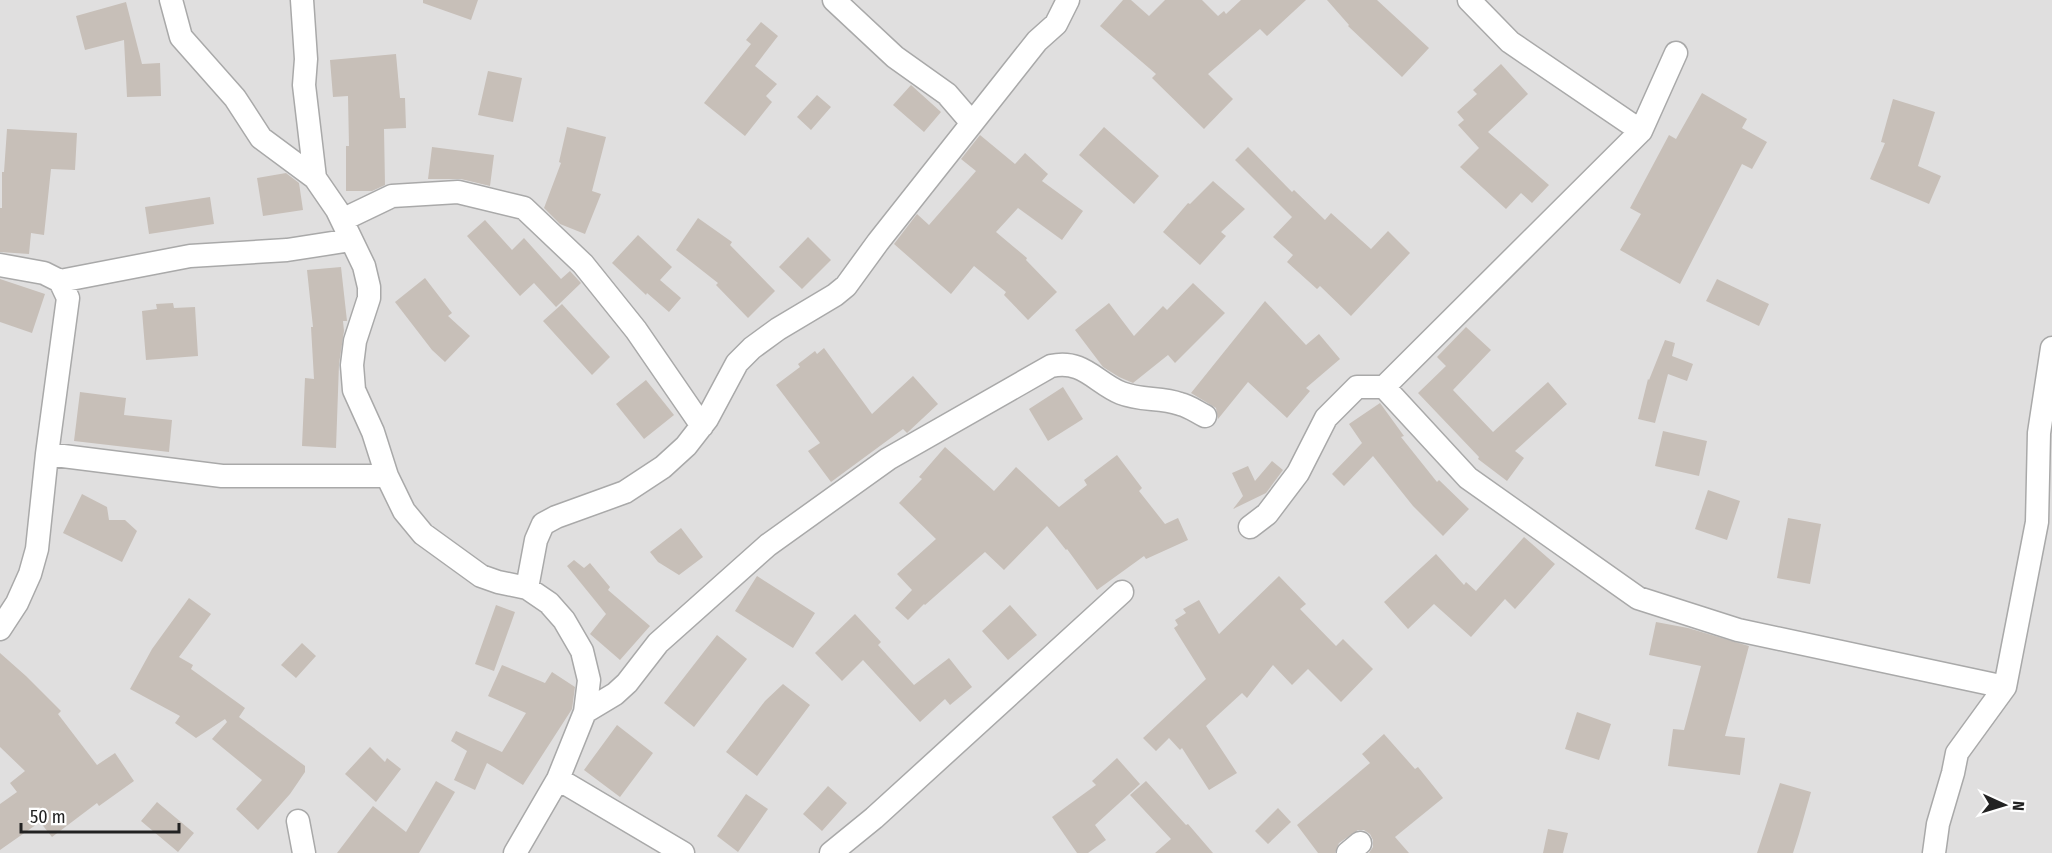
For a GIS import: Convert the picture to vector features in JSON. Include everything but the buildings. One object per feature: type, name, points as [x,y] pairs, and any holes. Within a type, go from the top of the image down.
[{"type":"street","points":[[171,0],[182,37],[235,98],[261,138],[315,178],[347,230],[364,266],[369,298],[355,341],[352,365],[354,390],[373,432],[387,476],[404,511],[423,534],[481,576],[527,588],[549,603],[564,620],[582,651],[589,680],[585,712],[558,779],[515,853]]},
{"type":"street","points":[[302,0],[306,59],[304,85],[315,178]]},
{"type":"street","points":[[834,0],[895,57],[947,94],[972,123]]},
{"type":"street","points":[[527,588],[536,540],[543,524],[625,492],[663,467],[686,446],[702,426],[737,363],[752,348],[846,286],[1036,41],[1056,24],[1068,0]]},
{"type":"street","points":[[1469,0],[1510,42],[1641,131]]},
{"type":"street","points":[[1250,526],[1267,514],[1298,473],[1326,418],[1357,387],[1384,387],[1641,131],[1676,53]]},
{"type":"street","points":[[60,281],[190,256],[287,250],[347,230],[392,196],[458,192],[524,208],[583,264],[636,330],[702,426]]},
{"type":"street","points":[[0,265],[44,273],[60,281],[68,297],[67,320],[47,454],[35,557],[17,603],[0,629]]},
{"type":"street","points":[[1934,853],[1938,824],[1957,753],[2005,687],[2044,517],[2038,432],[2052,348]]},
{"type":"street","points":[[585,712],[615,694],[627,683],[658,643],[768,545],[888,459],[1051,366],[1064,363],[1077,366],[1120,393],[1140,399],[1181,404],[1205,416]]},
{"type":"street","points":[[1384,387],[1468,478],[1638,598],[1738,630],[2005,687]]},
{"type":"street","points":[[47,454],[222,476],[387,476]]},
{"type":"street","points":[[831,853],[874,818],[1122,592]]},
{"type":"street","points":[[558,779],[683,853]]},
{"type":"street","points":[[298,821],[304,853]]},
{"type":"shaded area","points":[[0,0],[2052,0],[2052,853],[0,853]]}]
